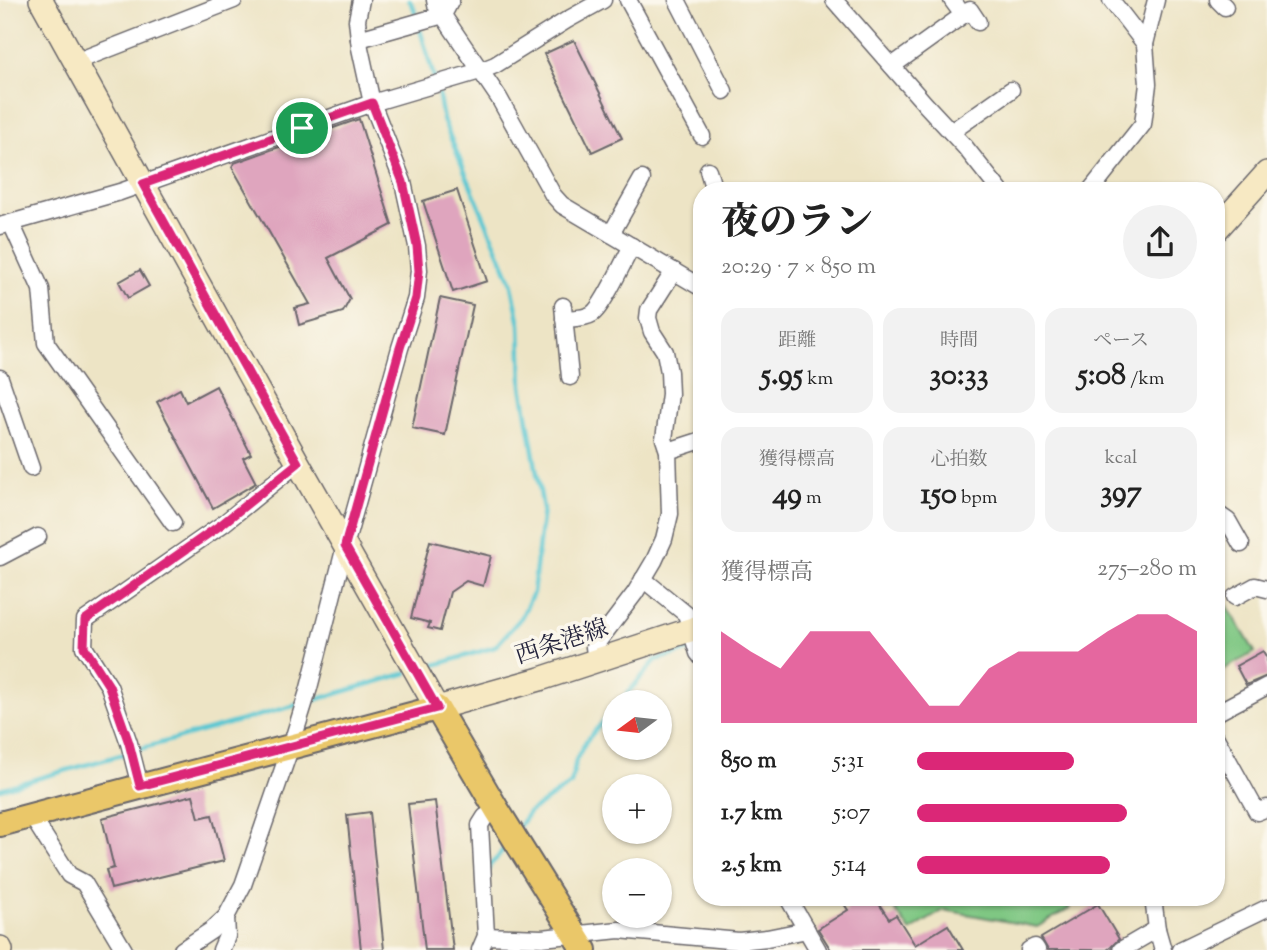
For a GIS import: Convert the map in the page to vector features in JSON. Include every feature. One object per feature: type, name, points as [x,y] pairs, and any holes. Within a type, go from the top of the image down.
[{"type":"main road","points":[[0,824],[437,708],[579,942]]},
{"type":"street","points":[[41,0],[437,708]]},
{"type":"street","points":[[75,62],[234,0]]},
{"type":"street","points":[[181,950],[212,930],[226,917],[243,885],[309,688],[345,546],[416,298],[419,271],[417,246],[403,182],[372,103],[359,39],[361,0]]},
{"type":"street","points":[[435,0],[447,8],[480,71],[499,98],[553,195],[562,205],[693,283]]},
{"type":"street","points":[[173,523],[46,343],[41,289],[6,225],[143,184],[372,103],[480,71],[603,0]]},
{"type":"street","points":[[628,0],[702,136]]},
{"type":"street","points":[[677,0],[724,91]]},
{"type":"street","points":[[834,0],[993,182]]},
{"type":"street","points":[[892,66],[971,19],[952,0]]},
{"type":"street","points":[[1111,0],[1146,44]]},
{"type":"street","points":[[1097,182],[1143,124],[1148,84],[1146,44],[1156,0]]},
{"type":"street","points":[[359,39],[447,8]]},
{"type":"street","points":[[951,132],[1011,90]]},
{"type":"street","points":[[708,170],[711,182]]},
{"type":"street","points":[[1225,220],[1267,173]]},
{"type":"street","points":[[611,234],[642,180]]},
{"type":"street","points":[[570,377],[564,313],[584,317],[593,314],[632,246]]},
{"type":"street","points":[[596,660],[594,647],[643,579],[664,539],[670,514],[668,451],[664,439],[670,394],[669,372],[664,352],[652,332],[648,318],[649,310],[674,271]]},
{"type":"street","points":[[0,378],[31,468]]},
{"type":"street","points":[[668,451],[693,443]]},
{"type":"street","points":[[140,786],[129,743],[109,686],[84,647],[85,620],[222,524],[298,463]]},
{"type":"street","points":[[1225,519],[1241,544]]},
{"type":"street","points":[[0,557],[38,537]]},
{"type":"street","points":[[643,579],[686,614],[693,624]]},
{"type":"street","points":[[1235,597],[1255,586],[1267,589]]},
{"type":"street","name":"西条港線","points":[[437,708],[540,679],[693,629]]},
{"type":"street","points":[[1225,708],[1267,686]]},
{"type":"street","points":[[1225,754],[1257,812],[1267,807]]},
{"type":"street","points":[[497,810],[485,817],[481,825],[483,943],[579,942],[619,930],[739,941],[766,939],[807,930]]},
{"type":"street","points":[[31,816],[68,875],[84,883],[124,950]]},
{"type":"street","points":[[793,906],[818,950]]},
{"type":"street","points":[[1154,906],[1163,950]]},
{"type":"street","points":[[1181,950],[1267,908]]},
{"type":"street","points":[[221,950],[227,936],[226,917]]},
{"type":"street","points":[[1121,950],[1157,929]]},
{"type":"street","points":[[1029,950],[1035,947],[1037,950]]},
{"type":"green space","points":[[1225,602],[1255,652],[1225,669]]},
{"type":"green space","points":[[893,906],[1070,908],[1037,927],[944,910],[910,931]]},
{"type":"building","points":[[574,40],[622,138],[592,152],[544,54]]},
{"type":"building","points":[[359,119],[392,225],[328,258],[350,299],[343,312],[299,325],[295,308],[310,304],[232,167],[234,163]]},
{"type":"building","points":[[457,190],[487,281],[453,292],[423,201]]},
{"type":"building","points":[[140,270],[149,286],[128,298],[119,282]]},
{"type":"building","points":[[440,298],[473,305],[445,435],[412,428]]},
{"type":"building","points":[[216,386],[251,454],[243,458],[256,483],[213,508],[157,402],[180,389],[186,402]]},
{"type":"building","points":[[430,541],[491,556],[483,586],[466,581],[450,592],[440,631],[428,628],[430,623],[411,618]]},
{"type":"building","points":[[1263,651],[1267,658],[1267,676],[1246,685],[1236,666]]},
{"type":"building","points":[[193,795],[199,818],[212,815],[224,861],[111,889],[106,870],[114,868],[102,818]]},
{"type":"building","points":[[435,801],[453,950],[425,950],[408,804]]},
{"type":"building","points":[[370,812],[384,950],[361,950],[347,815]]},
{"type":"building","points":[[845,906],[880,906],[889,919],[896,915],[915,945],[948,925],[963,950],[831,950],[818,929],[848,910]]},
{"type":"building","points":[[1095,906],[1099,906],[1119,939],[1107,950],[1048,950],[1041,938]]},
{"type":"waterway","points":[[409,0],[417,18]]},
{"type":"waterway","points":[[419,26],[438,91],[443,120],[511,281],[520,324],[522,386],[543,509],[533,593],[521,618],[495,647],[422,669]]},
{"type":"waterway","points":[[630,690],[656,660],[693,649]]},
{"type":"waterway","points":[[308,702],[407,673]]},
{"type":"waterway","points":[[136,750],[300,704]]},
{"type":"waterway","points":[[517,829],[529,812],[571,784],[576,760],[586,741],[602,723]]},
{"type":"waterway","points":[[0,789],[128,753]]},
{"type":"waterway","points":[[489,869],[508,842]]},
{"type":"route","points":[[372,103],[403,182],[417,246],[419,271],[416,298],[345,546],[437,708],[140,786],[129,743],[109,686],[84,647],[85,620],[222,524],[298,463],[143,184],[302,128],[372,103]]}]
